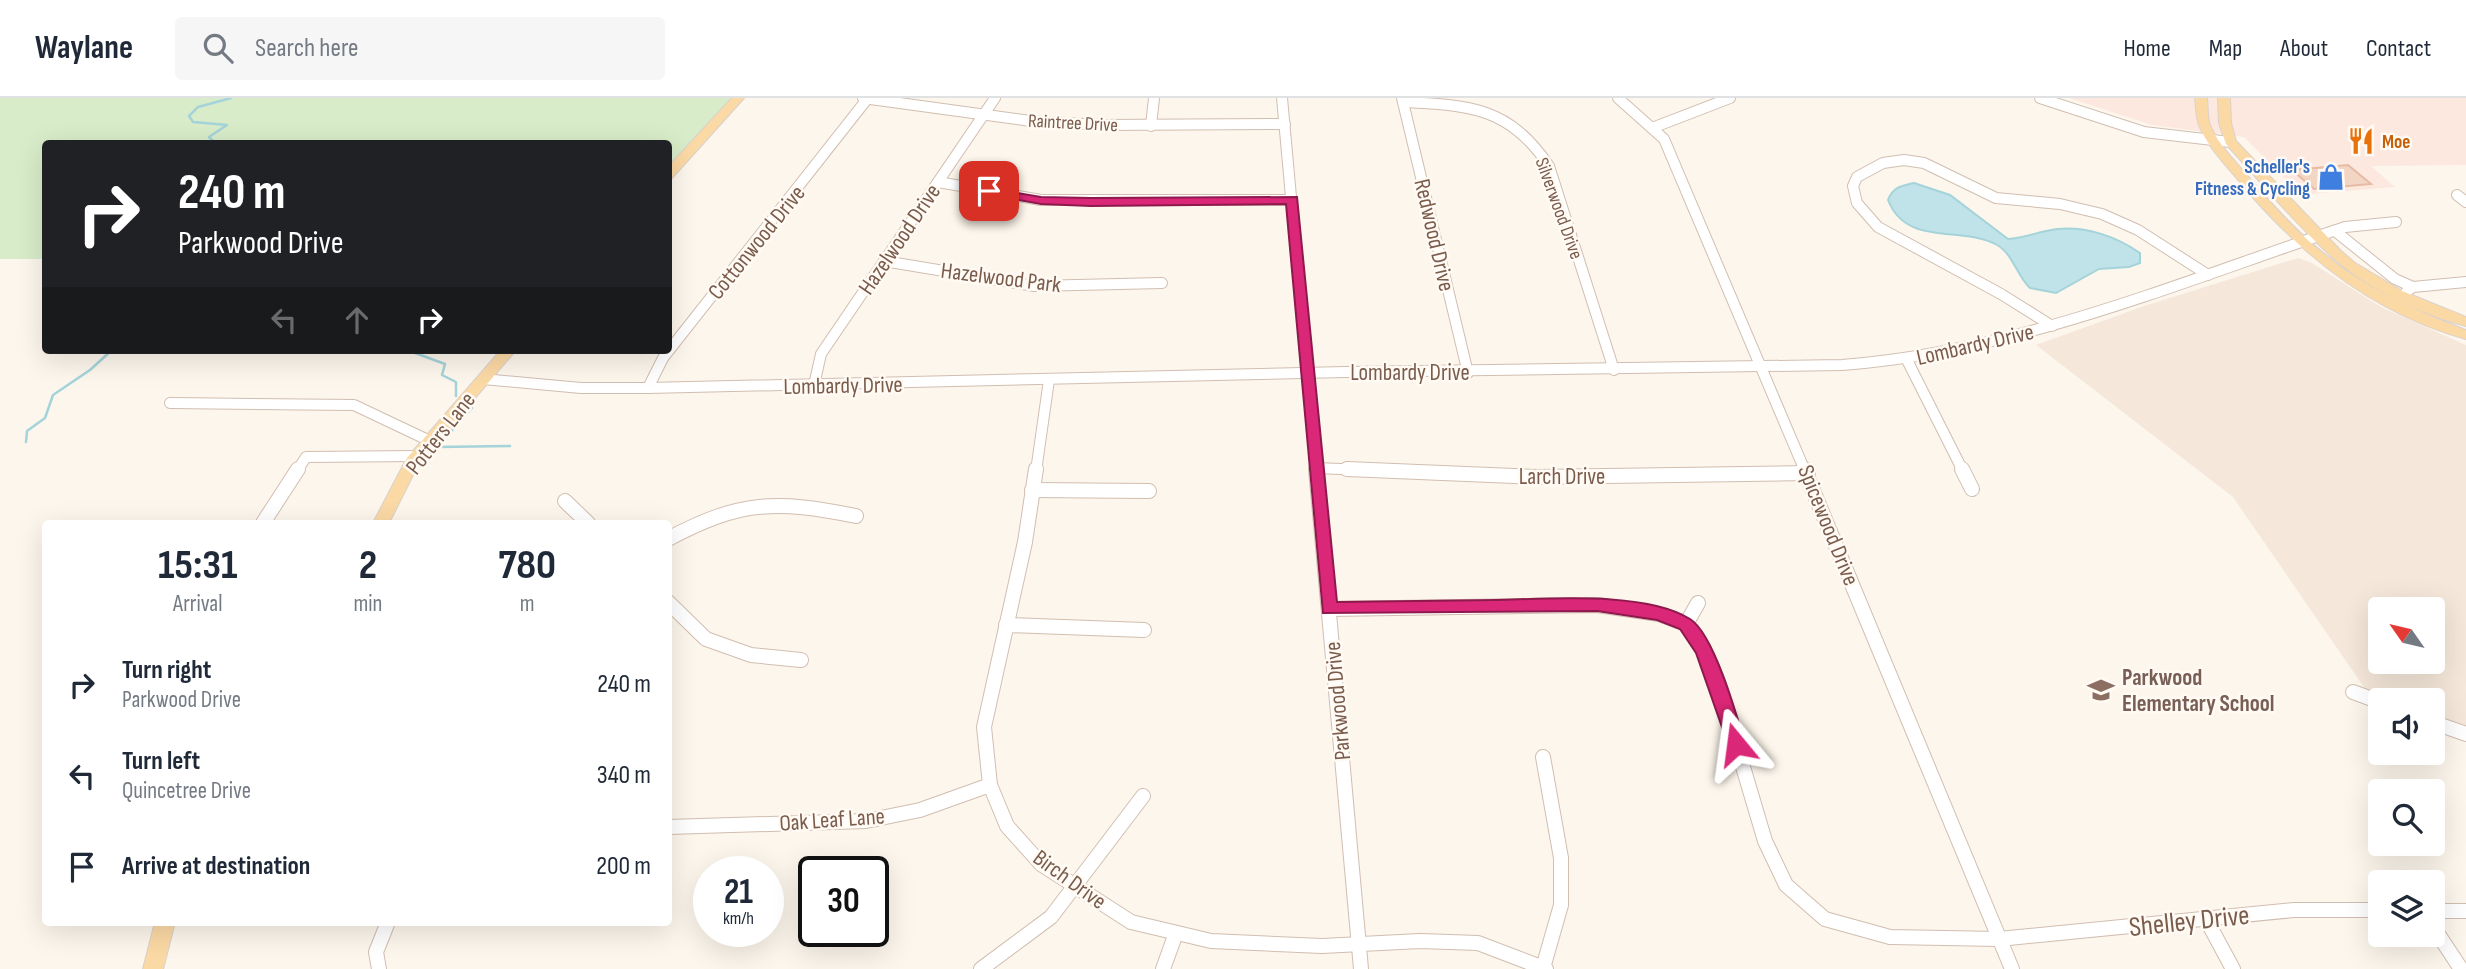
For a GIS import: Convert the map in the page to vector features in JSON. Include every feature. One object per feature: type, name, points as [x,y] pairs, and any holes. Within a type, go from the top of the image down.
[{"type":"main road","points":[[672,171],[738,98]]},
{"type":"main road","points":[[2201,98],[2204,124],[2214,141],[2302,243],[2339,274],[2384,301],[2466,335]]},
{"type":"main road","points":[[2224,98],[2225,122],[2230,142],[2319,237],[2355,271],[2400,297],[2466,322]]},
{"type":"main road","name":"Potters Lane","points":[[383,520],[417,456],[505,354]]},
{"type":"main road","points":[[153,969],[164,926]]},
{"type":"street","name":"Raintree Drive","points":[[866,98],[1042,122],[1151,126],[1285,124]]},
{"type":"street","name":"Cottonwood Drive","points":[[672,346],[866,98]]},
{"type":"street","name":"Hazelwood Drive","points":[[814,385],[821,354],[995,98]]},
{"type":"street","points":[[1151,126],[1154,98]]},
{"type":"street","name":"Parkwood Drive","points":[[1282,98],[1361,969]]},
{"type":"street","name":"Spicewood Drive","points":[[1618,98],[1664,139],[1808,472],[2012,969]]},
{"type":"street","points":[[1652,128],[1730,98]]},
{"type":"street","points":[[2040,98],[2144,132],[2230,142]]},
{"type":"street","name":"Silverwood Drive","points":[[1403,100],[1471,105],[1492,111],[1508,120],[1536,145],[1549,166],[1614,370]]},
{"type":"street","name":"Redwood Drive","points":[[1403,100],[1468,373]]},
{"type":"street","points":[[2052,326],[2001,294],[1889,236],[1866,218],[1853,195],[1856,179],[1869,167],[1886,161],[1914,161],[1940,169],[1996,198],[2060,204],[2116,218],[2208,275]]},
{"type":"street","points":[[938,182],[1041,200],[1292,200]]},
{"type":"street","points":[[2457,195],[2466,202]]},
{"type":"street","name":"Lombardy Drive","points":[[483,379],[581,388],[648,388],[1308,373],[1468,373],[1763,367],[1907,360],[1967,349],[2052,326],[2302,243],[2345,226],[2396,222]]},
{"type":"street","points":[[2335,231],[2395,279],[2413,288]]},
{"type":"street","name":"Hazelwood Park","points":[[884,261],[1034,286],[1162,283]]},
{"type":"street","points":[[2400,297],[2413,288],[2466,282]]},
{"type":"street","name":"Cottonwood Drive","points":[[648,388],[666,354]]},
{"type":"street","points":[[1907,360],[1972,489]]},
{"type":"street","name":"Birch Drive","points":[[1049,380],[1025,542],[984,727],[990,785],[1007,826],[1041,864],[1131,922],[1211,941],[1478,943],[1544,968]]},
{"type":"street","points":[[170,403],[354,405],[373,411],[412,436],[430,441]]},
{"type":"street","points":[[265,520],[306,457],[417,456]]},
{"type":"street","name":"Larch Drive","points":[[1316,468],[1536,477],[1808,472]]},
{"type":"street","points":[[1032,490],[1149,491]]},
{"type":"street","points":[[565,501],[585,520]]},
{"type":"street","points":[[672,538],[729,509],[763,502],[802,504],[856,516]]},
{"type":"street","points":[[1329,609],[1597,605],[1659,614],[1686,624],[1698,603]]},
{"type":"street","points":[[672,606],[706,639],[751,655],[801,660]]},
{"type":"street","name":"Shelley Drive","points":[[1686,624],[1703,650],[1722,696],[1765,841],[1786,885],[1825,919],[1889,937],[1999,939],[2294,910],[2368,910]]},
{"type":"street","points":[[1006,625],[1144,630]]},
{"type":"street","points":[[2353,692],[2368,698]]},
{"type":"street","points":[[2445,727],[2466,734]]},
{"type":"street","points":[[1543,757],[1561,858],[1561,905],[1544,968]]},
{"type":"street","name":"Oak Leaf Lane","points":[[672,827],[866,821],[920,810],[990,785]]},
{"type":"street","points":[[981,969],[1051,917],[1143,796]]},
{"type":"street","points":[[2445,911],[2466,911]]},
{"type":"street","points":[[2206,919],[2233,969]]},
{"type":"street","points":[[379,969],[376,952],[386,926]]},
{"type":"street","points":[[1163,969],[1176,933]]},
{"type":"street","points":[[2445,945],[2461,969]]},
{"type":"shaded area","points":[[2069,98],[2466,98],[2466,165],[2371,166],[2395,187],[2301,195],[2244,137],[2152,125]]},
{"type":"shaded area","points":[[2298,258],[2312,263],[2381,307],[2466,345],[2466,727],[2445,719],[2445,688],[2368,688],[2368,693],[2233,497],[2036,345],[2144,306]]},
{"type":"green space","points":[[0,98],[736,98],[672,170],[672,140],[42,140],[42,259],[0,259]]},
{"type":"water","points":[[1914,183],[1950,195],[2008,239],[2057,229],[2090,231],[2122,242],[2140,253],[2140,263],[2129,267],[2099,269],[2056,293],[2030,288],[2007,254],[1997,245],[1968,236],[1922,230],[1897,215],[1888,200],[1892,192]]},
{"type":"building","name":"Scheller's Fitness & Cycling","points":[[2348,165],[2371,184],[2314,189],[2292,170]]},
{"type":"waterway","points":[[212,140],[209,137],[227,125],[193,122],[189,116],[198,107],[231,98]]},
{"type":"waterway","points":[[26,442],[27,431],[45,418],[53,395],[90,370],[108,354]]},
{"type":"waterway","points":[[418,354],[445,364],[442,375],[456,382],[456,396]]},
{"type":"waterway","points":[[472,408],[437,447],[510,446]]},
{"type":"place","name":"Moe","points":[[2361,141]]},
{"type":"place","name":"Scheller's Fitness & Cycling","points":[[2331,177]]},
{"type":"place","name":"Parkwood Elementary School","points":[[2101,690]]},
{"type":"route","points":[[989,191],[1041,200],[1091,202],[1173,199],[1292,200],[1329,609],[1597,605],[1659,614],[1686,624],[1703,650],[1722,696],[1736,744]]}]
